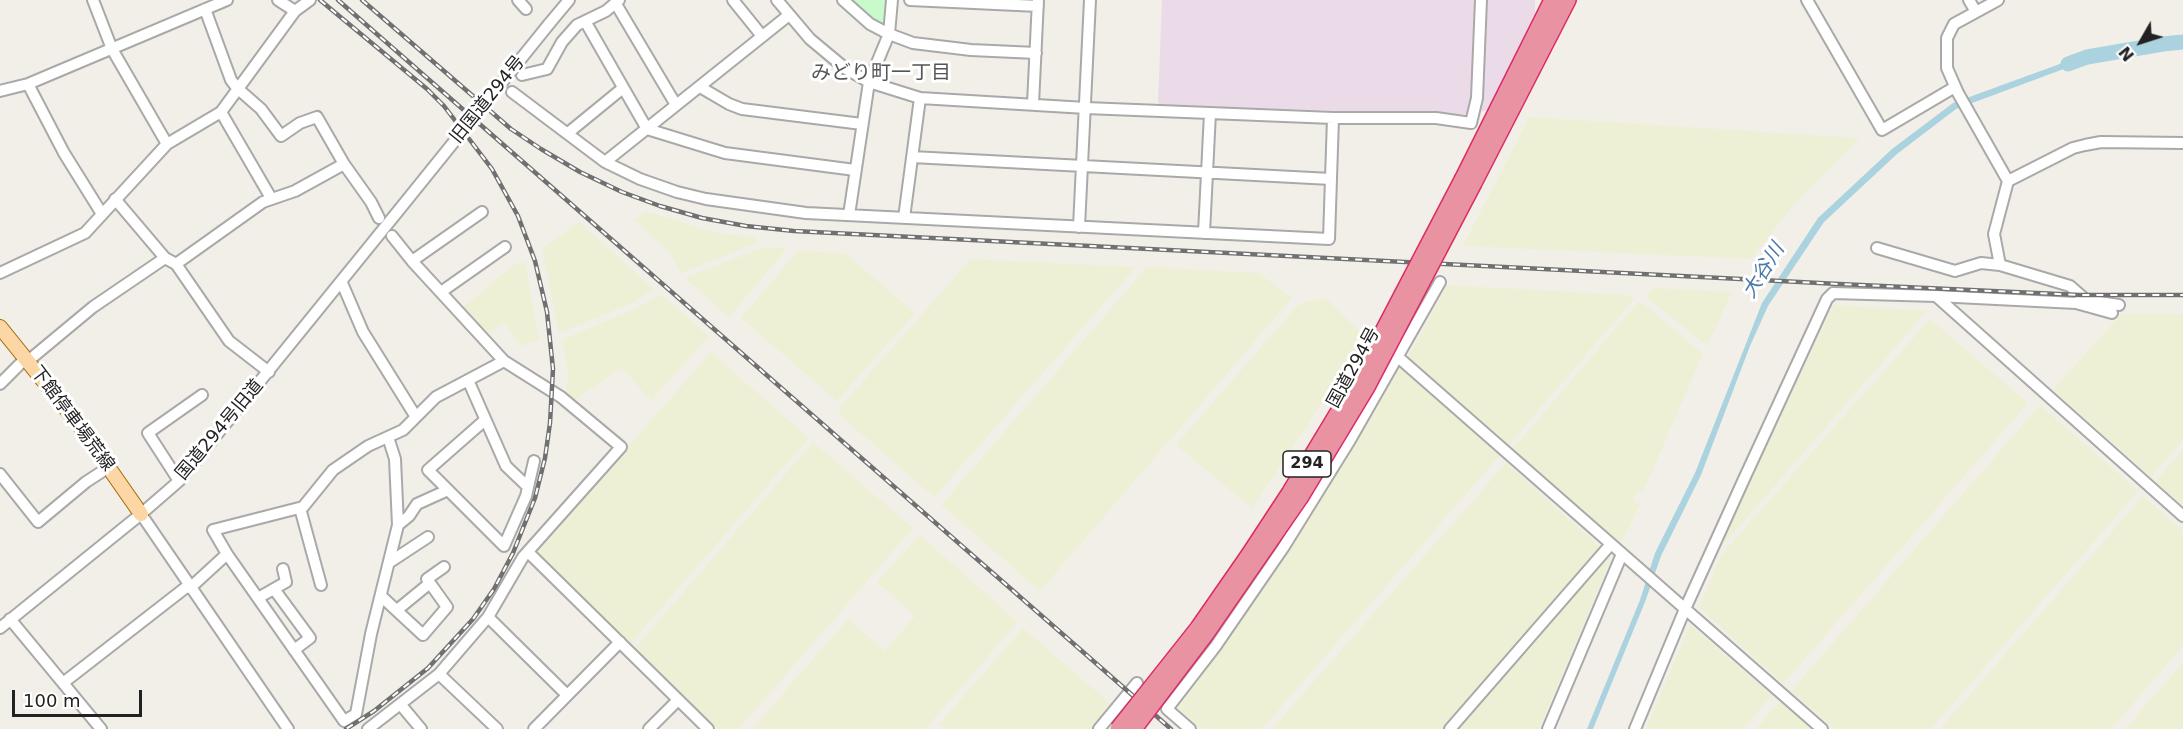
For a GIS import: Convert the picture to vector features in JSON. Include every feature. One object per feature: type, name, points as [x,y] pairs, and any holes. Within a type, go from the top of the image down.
[{"type":"highway","name":"国道294号","points":[[1134,729],[1206,634],[1300,498],[1367,387],[1469,181],[1552,0]]},
{"type":"highway","name":"国道294号","points":[[1118,729],[1198,628],[1290,492],[1357,381],[1568,0]]},
{"type":"main road","name":"下館停車場荒線","points":[[0,327],[109,467],[141,514]]},
{"type":"street","points":[[93,0],[112,49],[167,144]]},
{"type":"street","points":[[0,91],[28,84],[227,0]]},
{"type":"street","points":[[279,0],[295,11]]},
{"type":"street","points":[[0,273],[85,233],[167,144],[222,112],[237,88],[295,11],[310,0]]},
{"type":"street","name":"旧国道294号","points":[[407,200],[568,0]]},
{"type":"street","points":[[733,0],[762,36]]},
{"type":"street","points":[[777,0],[810,39],[830,57],[869,82],[920,98],[1086,108],[1333,118],[1436,118],[1471,123],[1477,98],[1481,0]]},
{"type":"street","points":[[843,0],[870,24],[913,43],[1036,53]]},
{"type":"street","points":[[849,215],[869,82],[889,34],[892,0]]},
{"type":"street","points":[[910,0],[1038,3],[1033,104]]},
{"type":"street","points":[[1079,227],[1090,0]]},
{"type":"street","points":[[1807,0],[1882,130],[1956,90]]},
{"type":"street","points":[[1969,0],[1976,12]]},
{"type":"street","points":[[1998,0],[1954,24],[1947,38],[1947,68],[1956,90],[2008,181],[1994,234],[2000,265]]},
{"type":"street","points":[[522,75],[547,69],[562,42],[577,25],[606,11],[618,2],[676,105]]},
{"type":"street","points":[[205,9],[231,80],[237,88],[261,109],[281,136],[300,123],[317,117],[379,218]]},
{"type":"street","points":[[605,162],[789,15]]},
{"type":"street","points":[[585,21],[647,129],[725,153],[855,170]]},
{"type":"street","points":[[28,84],[64,153],[102,214]]},
{"type":"street","points":[[700,87],[742,109],[862,124]]},
{"type":"street","points":[[568,133],[623,88]]},
{"type":"street","points":[[512,92],[605,162],[640,179],[706,199],[762,208],[849,215],[1329,238],[1333,118]]},
{"type":"street","points":[[904,218],[920,98]]},
{"type":"street","points":[[222,112],[271,198]]},
{"type":"street","points":[[1204,233],[1210,113]]},
{"type":"street","points":[[2008,181],[2073,148],[2085,145],[2101,142],[2183,143]]},
{"type":"street","points":[[912,157],[1331,179]]},
{"type":"street","points":[[176,264],[271,198],[295,191],[344,164]]},
{"type":"street","points":[[115,199],[165,258],[176,264],[229,341],[269,372]]},
{"type":"street","name":"国道294号旧道","points":[[0,628],[141,514],[178,481],[342,283],[407,200]]},
{"type":"street","points":[[412,261],[482,212]]},
{"type":"street","points":[[368,729],[439,674],[488,617],[523,557],[529,553],[621,447],[561,397],[504,362],[392,236]]},
{"type":"street","points":[[441,292],[505,247]]},
{"type":"street","points":[[1635,729],[1683,607],[1827,299],[1833,293],[2076,303],[2115,309],[2086,300],[2070,286],[2000,265],[1981,263],[1955,271],[1877,248]]},
{"type":"street","points":[[0,384],[27,359],[93,307],[165,258]]},
{"type":"street","points":[[1190,729],[1167,709],[1215,646],[1283,548],[1350,440],[1440,282]]},
{"type":"street","points":[[342,283],[363,332],[416,417]]},
{"type":"street","points":[[1935,296],[2183,516]]},
{"type":"street","points":[[1398,357],[1822,729]]},
{"type":"street","points":[[388,437],[395,459],[398,525],[361,680],[356,714],[344,721],[227,554],[213,530],[303,507],[333,470],[368,446],[403,430],[436,398],[504,362]]},
{"type":"street","points":[[468,380],[506,466],[528,487]]},
{"type":"street","points":[[178,481],[148,433],[202,395]]},
{"type":"street","points":[[485,420],[428,470],[504,546],[528,487],[534,461]]},
{"type":"street","points":[[0,474],[38,522],[86,482],[109,467]]},
{"type":"street","points":[[398,525],[409,516],[417,504],[448,490]]},
{"type":"street","points":[[300,508],[321,585]]},
{"type":"street","points":[[141,514],[288,729]]},
{"type":"street","points":[[390,562],[428,537]]},
{"type":"street","points":[[1450,729],[1611,544]]},
{"type":"street","points":[[529,553],[708,729]]},
{"type":"street","points":[[63,683],[190,587],[227,554]]},
{"type":"street","points":[[1548,729],[1626,557]]},
{"type":"street","points":[[381,596],[423,635],[447,608],[427,579],[444,567]]},
{"type":"street","points":[[258,598],[286,582],[283,569]]},
{"type":"street","points":[[397,609],[430,583]]},
{"type":"street","points":[[274,589],[310,638],[294,650]]},
{"type":"street","points":[[488,617],[567,695]]},
{"type":"street","points":[[10,619],[101,729]]},
{"type":"street","points":[[534,729],[620,642]]},
{"type":"street","points":[[439,674],[497,729]]},
{"type":"street","points":[[1099,729],[1137,683]]},
{"type":"street","points":[[649,729],[678,700]]},
{"type":"street","points":[[401,705],[421,729]]},
{"type":"shaded area","points":[[1162,0],[1535,0],[1535,13],[1488,110],[1459,115],[1161,105],[1158,102]]},
{"type":"green space","points":[[850,0],[888,0],[887,24],[883,26],[865,15]]},
{"type":"green space","points":[[1529,117],[1860,138],[1799,199],[1751,259],[1463,246]]},
{"type":"green space","points":[[645,211],[713,232],[757,238],[756,243],[681,273],[671,254],[635,220]]},
{"type":"green space","points":[[579,222],[654,289],[632,303],[559,333],[542,249]]},
{"type":"green space","points":[[765,247],[787,248],[729,317],[685,278]]},
{"type":"green space","points":[[798,251],[845,253],[915,313],[837,401],[741,318]]},
{"type":"green space","points":[[971,259],[1136,267],[934,497],[841,416],[839,408]]},
{"type":"green space","points":[[525,261],[539,340],[521,346],[504,322],[488,334],[461,309],[512,266]]},
{"type":"green space","points":[[1147,267],[1259,273],[1292,298],[1040,591],[941,505]]},
{"type":"green space","points":[[1447,285],[1629,295],[1634,299],[1509,445],[1408,357]]},
{"type":"green space","points":[[1652,288],[1732,292],[1707,346],[1645,296]]},
{"type":"green space","points":[[661,294],[709,336],[651,401],[622,368],[573,401],[566,395],[568,371],[562,340],[637,308]]},
{"type":"green space","points":[[1327,299],[1363,335],[1312,418],[1252,508],[1176,445],[1297,306],[1307,301]]},
{"type":"green space","points":[[1638,302],[1645,305],[1703,354],[1643,492],[1637,490],[1633,500],[1640,505],[1621,544],[1512,450]]},
{"type":"green space","points":[[1833,305],[1927,311],[1725,543],[1723,540]]},
{"type":"green space","points":[[2121,314],[2183,314],[2183,440],[2151,477],[2053,390]]},
{"type":"green space","points":[[1930,319],[2028,403],[1783,684],[1699,607],[1721,555]]},
{"type":"green space","points":[[711,352],[809,438],[630,644],[536,552]]},
{"type":"green space","points":[[1399,367],[1500,455],[1262,729],[1202,729],[1178,708],[1280,565],[1351,452]]},
{"type":"green space","points":[[2040,405],[2138,491],[1931,729],[1835,729],[1791,691]]},
{"type":"green space","points":[[813,442],[913,528],[739,729],[718,729],[635,648]]},
{"type":"green space","points":[[2183,449],[2183,506],[2155,482]]},
{"type":"green space","points":[[1506,463],[1601,548],[1443,729],[1272,729]]},
{"type":"green space","points":[[2143,496],[2183,531],[2183,646],[2111,729],[1940,729]]},
{"type":"green space","points":[[920,535],[1018,622],[925,729],[752,729],[848,619],[885,651],[915,616],[877,582]]},
{"type":"green space","points":[[1606,555],[1611,559],[1539,729],[1455,729]]},
{"type":"green space","points":[[1690,625],[1772,695],[1743,729],[1646,729]]},
{"type":"green space","points":[[1023,628],[1112,705],[1092,729],[945,729],[939,724]]},
{"type":"green space","points":[[2183,663],[2183,729],[2125,729]]},
{"type":"green space","points":[[1781,700],[1815,729],[1756,729]]},
{"type":"water","points":[[2087,54],[2088,60],[1956,109],[1897,154],[1824,222],[1768,306],[1750,346],[1701,475],[1661,556],[1645,602],[1593,729],[1587,729],[1640,600],[1655,553],[1695,473],[1762,303],[1818,218],[1892,149],[1953,103]]},
{"type":"pier","points":[[545,20],[555,28],[412,205],[401,196]]},
{"type":"waterway","name":"大谷川","points":[[2068,64],[2087,57],[2183,42]]},
{"type":"railway","points":[[320,0],[427,89],[444,106],[492,169],[518,216],[535,261],[547,312],[553,369],[550,423],[545,458],[535,498],[513,553],[494,589],[473,619],[428,668],[374,711],[346,729]]},
{"type":"railway","points":[[338,0],[1171,729]]},
{"type":"railway","points":[[362,0],[511,129],[580,172],[622,192],[660,206],[702,218],[746,226],[794,231],[1839,284],[2080,295],[2183,295]]},
{"type":"district","name":"みどり町一丁目","points":[[881,74]]}]
